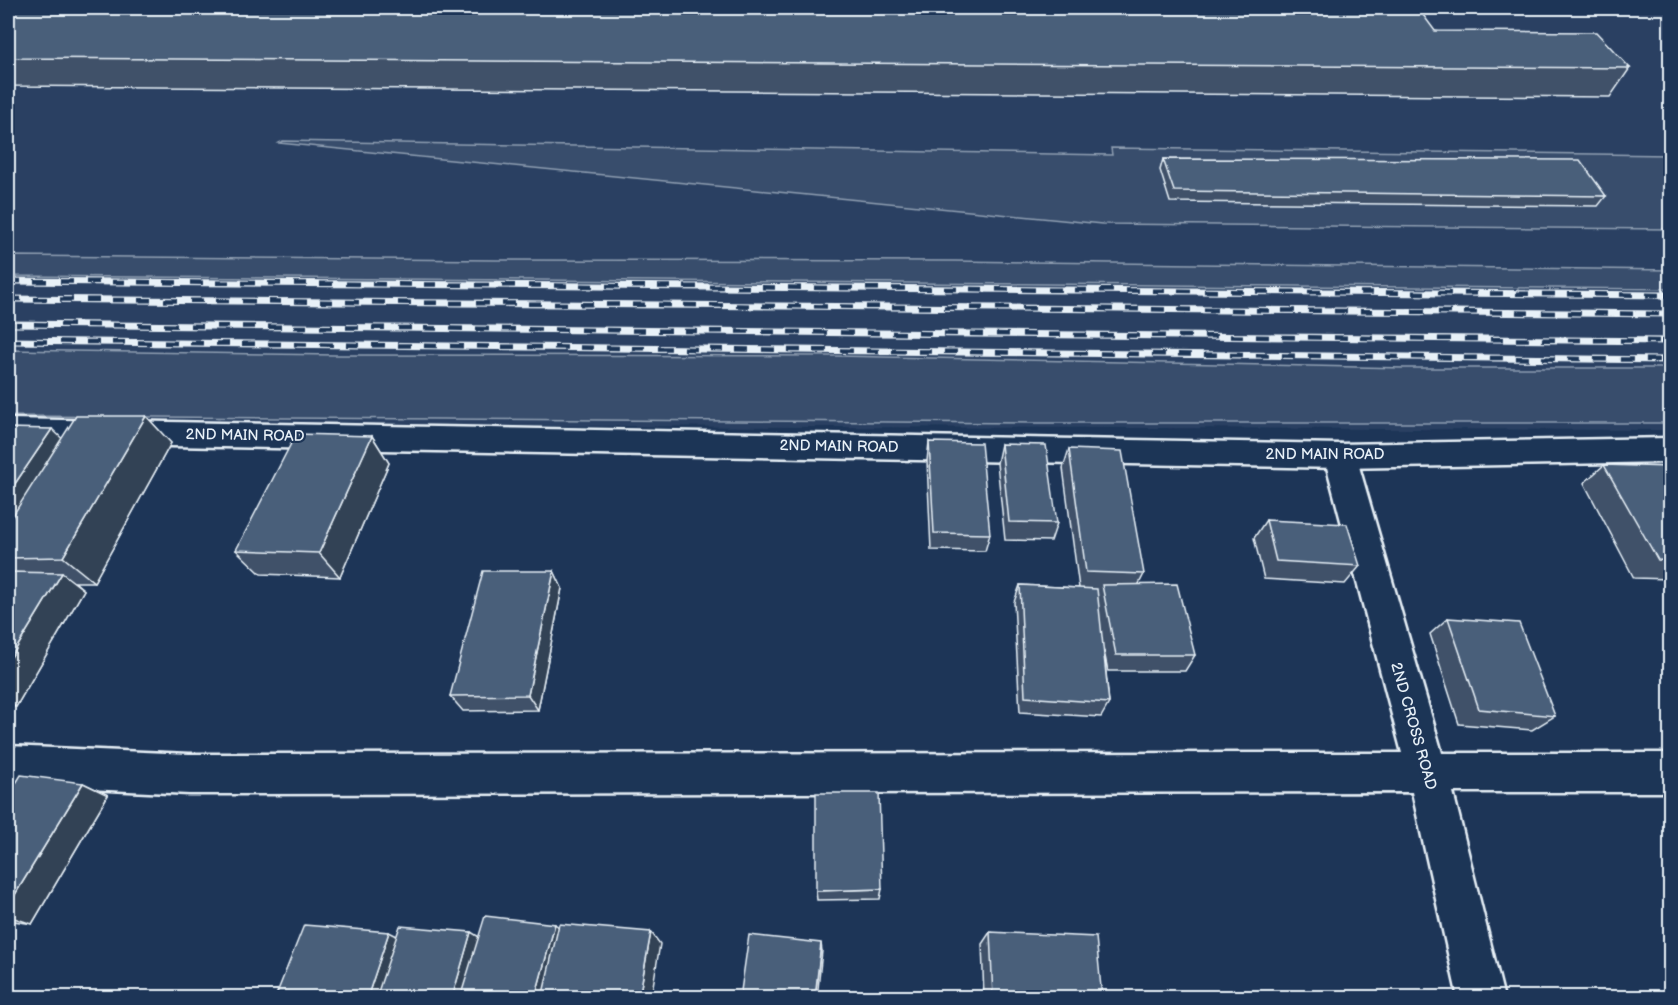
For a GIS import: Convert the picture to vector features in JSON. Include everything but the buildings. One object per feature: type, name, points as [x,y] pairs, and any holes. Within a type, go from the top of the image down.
[{"type":"street","name":"2ND MAIN ROAD","points":[[8,431],[1340,456],[1671,450]]},
{"type":"street","name":"2ND CROSS ROAD","points":[[1340,456],[1428,774],[1481,998]]},
{"type":"street","points":[[8,766],[213,774],[1671,772]]},
{"type":"shaded area","points":[[8,8],[1670,8],[1670,430],[8,424]]},
{"type":"shaded area","points":[[283,141],[1112,155],[1111,148],[1670,155],[1670,229],[1102,224],[279,143]]},
{"type":"shaded area","points":[[8,256],[955,261],[1670,270],[1670,289],[8,276]]},
{"type":"shaded area","points":[[8,350],[335,355],[838,356],[1404,368],[1670,368],[1670,423],[1031,423],[8,416]]},
{"type":"railway","points":[[8,281],[1670,295]]},
{"type":"railway","points":[[8,299],[1670,314]]},
{"type":"railway","points":[[8,324],[1670,341]]},
{"type":"railway","points":[[8,341],[1670,360]]}]
